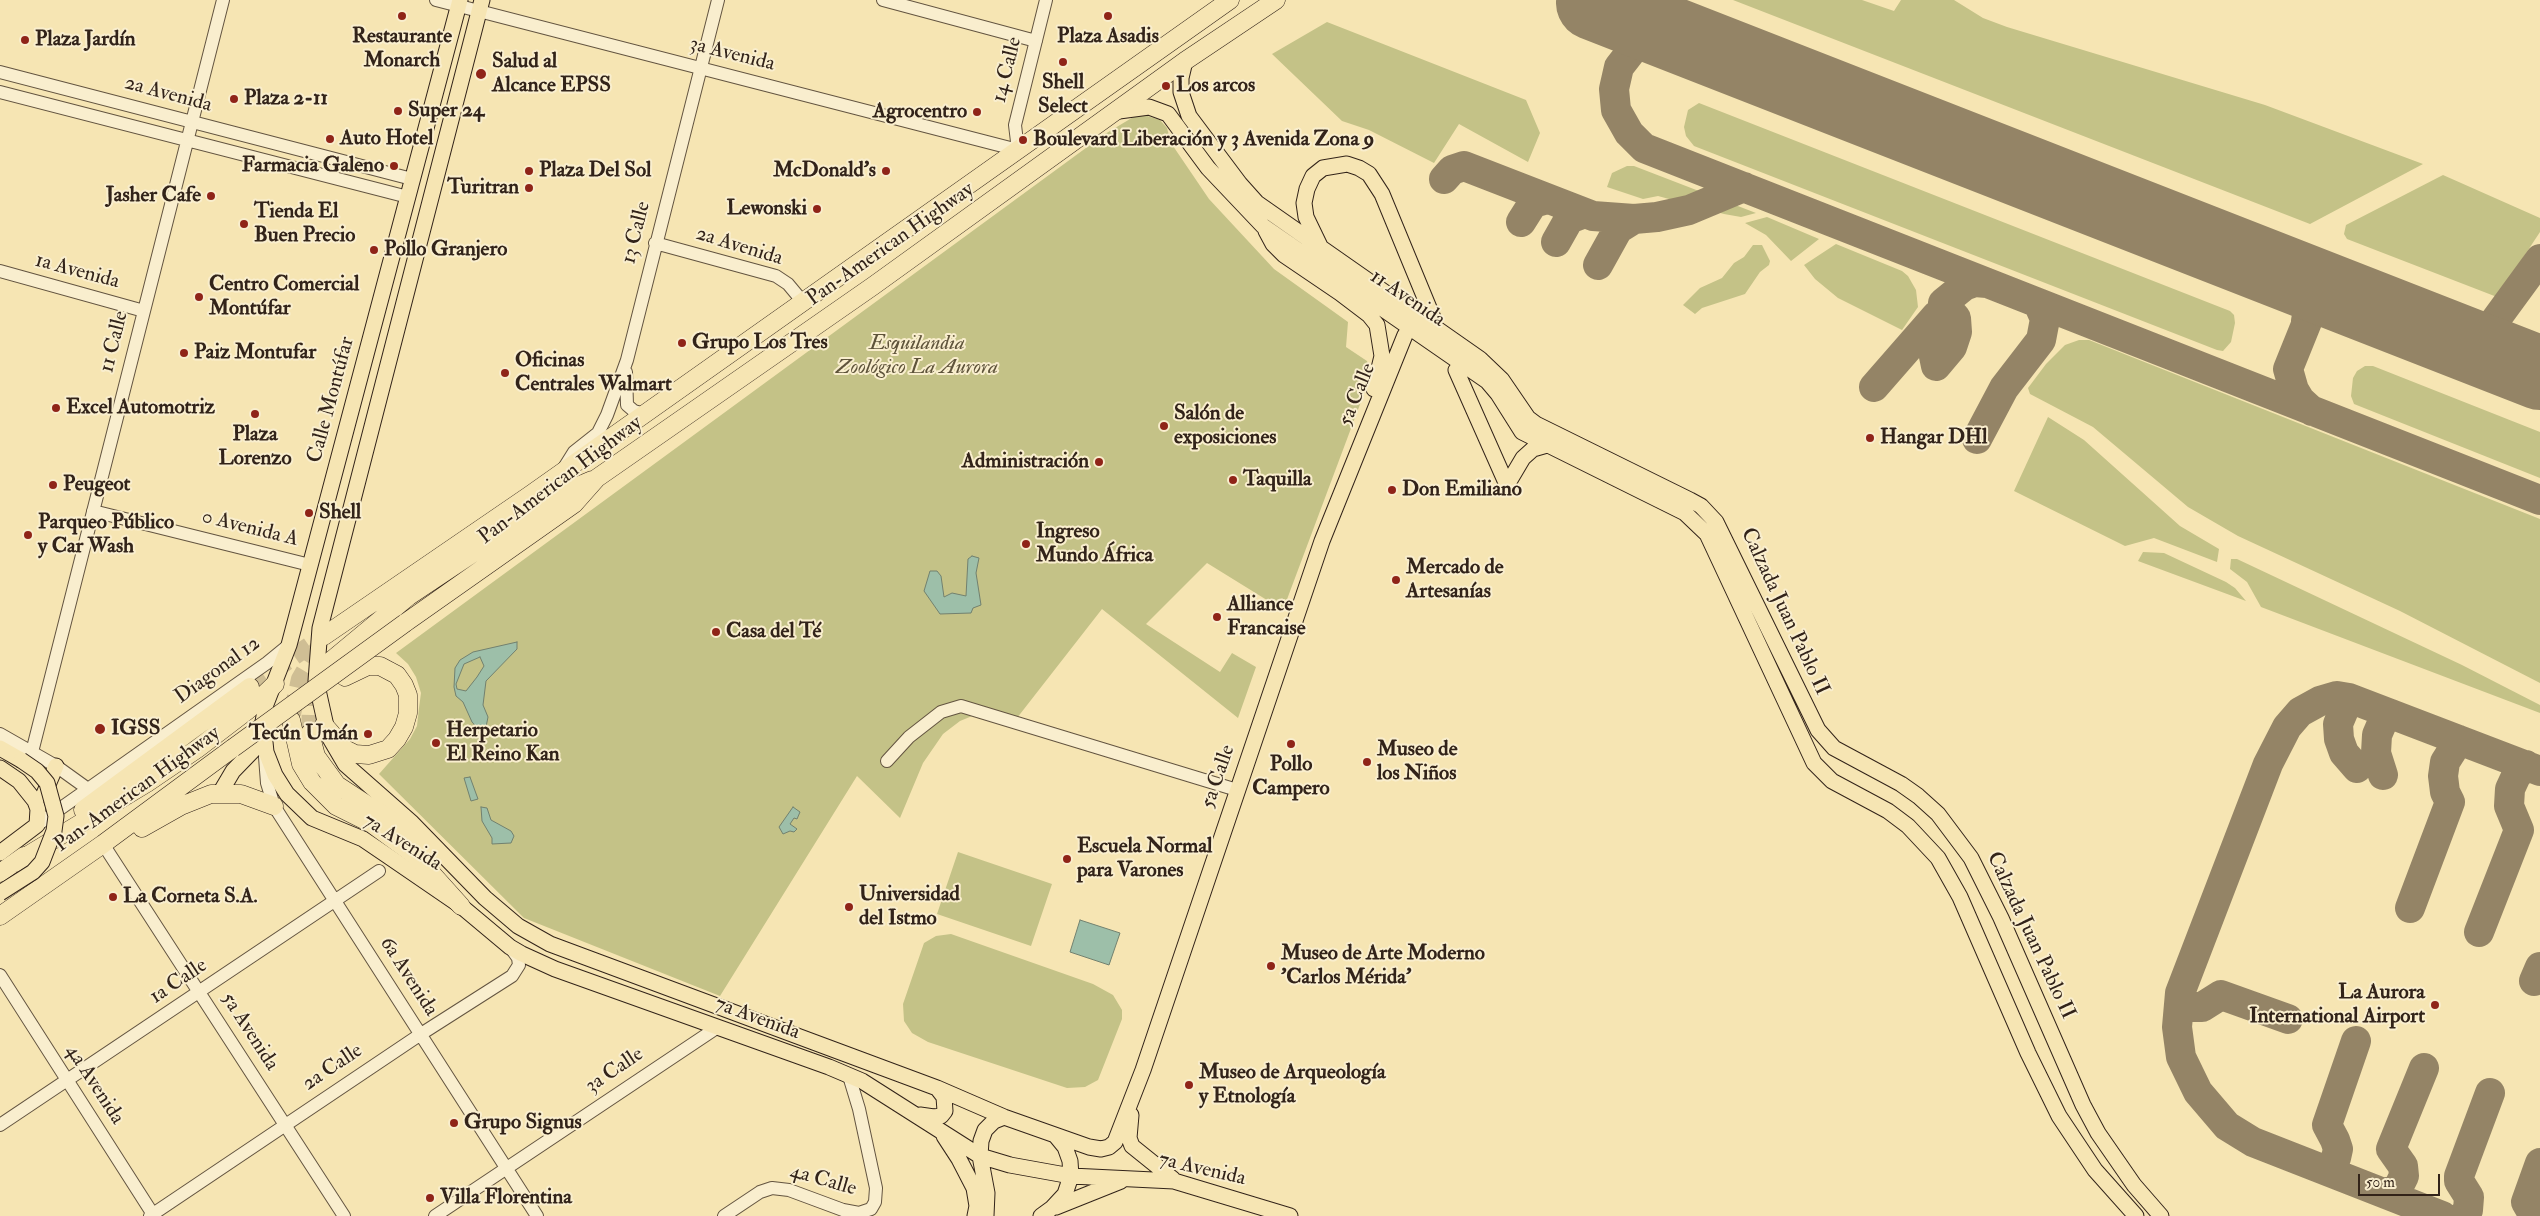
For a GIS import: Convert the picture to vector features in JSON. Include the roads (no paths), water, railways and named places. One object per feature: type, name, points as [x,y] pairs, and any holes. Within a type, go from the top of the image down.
[{"type":"highway","name":"Pan-American Highway","points":[[327,634],[646,414],[1230,0]]},
{"type":"highway","name":"Pan-American Highway","points":[[0,916],[103,844],[404,623],[574,504],[598,478],[1119,111],[1185,61],[1276,0]]},
{"type":"highway","points":[[327,664],[409,596],[558,496],[598,478]]},
{"type":"highway","points":[[229,752],[260,736],[345,677],[368,666],[380,666],[396,675],[404,685],[408,695],[408,713],[404,727],[388,749],[369,755],[355,754],[317,729]]},
{"type":"highway","points":[[15,863],[140,788],[248,710],[275,684]]},
{"type":"highway","name":"Pan-American Highway","points":[[83,810],[250,687]]},
{"type":"highway","points":[[291,720],[301,764],[312,782],[336,806],[372,824],[409,851],[461,906]]},
{"type":"highway","points":[[317,729],[316,756],[337,785],[436,850]]},
{"type":"highway","points":[[103,844],[125,839],[193,800],[220,793],[241,794],[274,806]]},
{"type":"highway","name":"Pan-American Highway","points":[[0,873],[36,847]]},
{"type":"main road","name":"Calle Montúfar","points":[[265,745],[263,722],[266,704],[289,645],[459,3]]},
{"type":"main road","name":"Calle Montúfar","points":[[317,729],[316,654],[322,622],[480,5]]},
{"type":"main road","name":"11 Avenida","points":[[1185,61],[1181,78],[1181,92],[1190,116],[1240,184],[1257,202],[1322,250],[1480,358],[1502,380],[1524,414],[1536,424],[1701,506]]},
{"type":"main road","name":"11 Avenida","points":[[1119,111],[1149,107],[1168,114],[1208,168],[1263,226],[1487,381],[1498,394],[1522,432],[1685,513]]},
{"type":"main road","points":[[1322,250],[1306,217],[1304,203],[1306,189],[1313,176],[1323,168],[1347,164],[1369,174],[1376,183],[1434,320]]},
{"type":"main road","points":[[1263,226],[1273,244],[1284,255],[1369,315],[1377,325],[1381,339],[1380,371],[1329,505],[1322,541]]},
{"type":"main road","points":[[1409,262],[1411,303]]},
{"type":"main road","name":"5a Calle","points":[[1056,1136],[1101,1149],[1109,1147],[1115,1142],[1143,1070],[1322,541],[1405,335]]},
{"type":"main road","points":[[1456,370],[1507,485],[1523,458],[1533,450],[1547,445]]},
{"type":"main road","name":"Calzada Juan Pablo II","points":[[1701,506],[1722,531],[1818,730],[1834,748],[1901,784],[1918,796],[1938,814],[1971,858],[2001,918],[2083,1105],[2098,1133],[2129,1178],[2161,1216]]},
{"type":"main road","name":"Calzada Juan Pablo II","points":[[1685,513],[1707,534],[1716,548],[1814,763],[1832,781],[1888,811],[1908,826],[1938,858],[1950,876],[2050,1100],[2095,1170],[2136,1216]]},
{"type":"main road","points":[[220,793],[233,771],[265,745]]},
{"type":"main road","name":"7a Avenida","points":[[265,745],[281,785],[302,810],[322,823],[364,840],[461,906],[510,947],[556,969],[849,1076],[939,1128],[980,1156],[1010,1165],[1071,1176],[1174,1181],[1290,1216]]},
{"type":"main road","points":[[0,748],[26,756],[47,783],[56,816],[54,831],[42,862],[33,872],[0,893]]},
{"type":"main road","points":[[38,817],[56,766]]},
{"type":"main road","points":[[0,768],[18,781],[35,801],[38,817]]},
{"type":"main road","name":"Diagonal 12","points":[[0,853],[38,817]]},
{"type":"main road","name":"7a Avenida","points":[[436,850],[484,898],[518,926],[550,944],[937,1088],[1004,1117],[1056,1136]]},
{"type":"main road","points":[[1143,1070],[1129,1122],[1129,1138],[1132,1146],[1174,1181]]},
{"type":"main road","points":[[916,1114],[934,1118],[941,1116],[946,1104],[944,1097],[937,1088]]},
{"type":"main road","points":[[986,1216],[987,1193],[980,1156],[981,1141],[985,1130],[994,1121],[1004,1117]]},
{"type":"main road","points":[[939,1128],[972,1182],[977,1206],[975,1216]]},
{"type":"main road","points":[[1046,1212],[1065,1194],[1071,1176],[1070,1161],[1065,1147],[1056,1136]]},
{"type":"main road","points":[[1046,1212],[1131,1178]]},
{"type":"street","name":"11 Calle","points":[[26,756],[93,511],[223,0]]},
{"type":"street","name":"3a Avenida","points":[[436,0],[480,5],[700,68],[1018,150]]},
{"type":"street","name":"13 Calle","points":[[560,474],[574,452],[598,433],[607,415],[627,360],[655,243],[718,0]]},
{"type":"street","points":[[883,0],[1036,41]]},
{"type":"street","name":"14 Calle","points":[[1018,150],[1015,125],[1046,0]]},
{"type":"street","name":"2a Avenida","points":[[0,72],[412,179]]},
{"type":"street","name":"2a Avenida","points":[[0,92],[188,138],[408,197]]},
{"type":"street","name":"2a Avenida","points":[[655,243],[776,276],[788,284],[803,302]]},
{"type":"street","name":"1a Avenida","points":[[0,272],[144,311]]},
{"type":"street","name":"13 Calle","points":[[627,360],[627,405],[634,411],[646,414]]},
{"type":"street","name":"0 Avenida A","points":[[93,511],[310,565]]},
{"type":"street","name":"Diagonal 12","points":[[38,817],[88,789],[267,663],[289,645]]},
{"type":"street","points":[[888,761],[909,737],[941,712],[961,706],[974,712],[1144,760],[1237,790]]},
{"type":"street","points":[[0,734],[26,756],[56,766],[88,789]]},
{"type":"street","name":"6a Avenida","points":[[265,745],[266,783],[274,806],[537,1216]]},
{"type":"street","name":"5a Avenida","points":[[103,844],[344,1216]]},
{"type":"street","name":"1a Calle","points":[[0,1125],[336,902],[379,871]]},
{"type":"street","name":"2a Calle","points":[[153,1215],[421,1034],[512,976],[519,965],[518,958],[510,947]]},
{"type":"street","name":"4a Avenida","points":[[0,975],[153,1215]]},
{"type":"street","name":"3a Calle","points":[[435,1216],[718,1027]]},
{"type":"street","name":"4a Calle","points":[[724,1216],[760,1192],[772,1188],[789,1190],[843,1210],[859,1213],[870,1209],[875,1202],[876,1188],[859,1109],[849,1076]]},
{"type":"tunnel","points":[[250,687],[319,639]]},
{"type":"tunnel","points":[[292,714],[300,679],[323,640]]},
{"type":"tunnel","points":[[310,733],[311,705],[317,679]]},
{"type":"place","name":"Restaurante Monarch","points":[[402,16]]},
{"type":"place","name":"Plaza Asadis","points":[[1108,16]]},
{"type":"place","name":"Plaza Jardín","points":[[25,40]]},
{"type":"place","name":"Shell Select","points":[[1063,62]]},
{"type":"place","name":"Salud al Alcance EPSS","points":[[481,74]]},
{"type":"place","name":"Los arcos","points":[[1166,86]]},
{"type":"place","name":"Plaza 2-11","points":[[234,99]]},
{"type":"place","name":"Super 24","points":[[398,111]]},
{"type":"place","name":"Agrocentro","points":[[977,112]]},
{"type":"place","name":"Auto Hotel","points":[[330,139]]},
{"type":"place","name":"Boulevard Liberación y 3 Avenida Zona 9","points":[[1023,140]]},
{"type":"place","name":"Farmacia Galeno","points":[[394,166]]},
{"type":"place","name":"Plaza Del Sol","points":[[529,171]]},
{"type":"place","name":"McDonald's","points":[[886,171]]},
{"type":"place","name":"Turitran","points":[[529,188]]},
{"type":"place","name":"Jasher Cafe","points":[[211,196]]},
{"type":"place","name":"Lewonski","points":[[817,209]]},
{"type":"place","name":"Tienda El Buen Precio","points":[[244,224]]},
{"type":"place","name":"Pollo Granjero","points":[[374,250]]},
{"type":"place","name":"Centro Comercial Montúfar","points":[[199,297]]},
{"type":"place","name":"Grupo Los Tres","points":[[682,343]]},
{"type":"place","name":"Paiz Montufar","points":[[184,353]]},
{"type":"place","name":"Oficinas Centrales Walmart","points":[[505,373]]},
{"type":"place","name":"Excel Automotriz","points":[[56,408]]},
{"type":"place","name":"Plaza Lorenzo","points":[[255,414]]},
{"type":"place","name":"Salón de exposiciones","points":[[1164,426]]},
{"type":"place","name":"Hangar DHl","points":[[1870,438]]},
{"type":"place","name":"Administración","points":[[1099,462]]},
{"type":"place","name":"Taquilla","points":[[1233,480]]},
{"type":"place","name":"Peugeot","points":[[53,485]]},
{"type":"place","name":"Don Emiliano","points":[[1392,490]]},
{"type":"place","name":"Shell","points":[[309,513]]},
{"type":"place","name":"Parqueo Público y Car Wash","points":[[28,535]]},
{"type":"place","name":"Ingreso Mundo África","points":[[1026,544]]},
{"type":"place","name":"Mercado de Artesanías","points":[[1396,580]]},
{"type":"place","name":"Alliance Francaise","points":[[1217,617]]},
{"type":"place","name":"Casa del Té","points":[[716,632]]},
{"type":"place","name":"IGSS","points":[[100,729]]},
{"type":"place","name":"Tecún Umán","points":[[368,734]]},
{"type":"place","name":"Herpetario El Reino Kan","points":[[436,743]]},
{"type":"place","name":"Pollo Campero","points":[[1291,744]]},
{"type":"place","name":"Museo de los Niños","points":[[1367,762]]},
{"type":"place","name":"Escuela Normal para Varones","points":[[1067,859]]},
{"type":"place","name":"La Corneta S.A.","points":[[113,897]]},
{"type":"place","name":"Universidad del Istmo","points":[[849,907]]},
{"type":"place","name":"Museo de Arte Moderno 'Carlos Mérida'","points":[[1271,966]]},
{"type":"place","name":"La Aurora International Airport","points":[[2435,1005]]},
{"type":"place","name":"Museo de Arqueología y Etnología","points":[[1189,1085]]},
{"type":"place","name":"Grupo Signus","points":[[454,1123]]},
{"type":"place","name":"Villa Florentina","points":[[430,1198]]},
{"type":"park label","name":"Esquilandia Zoológico La Aurora","points":[[917,356]]}]
